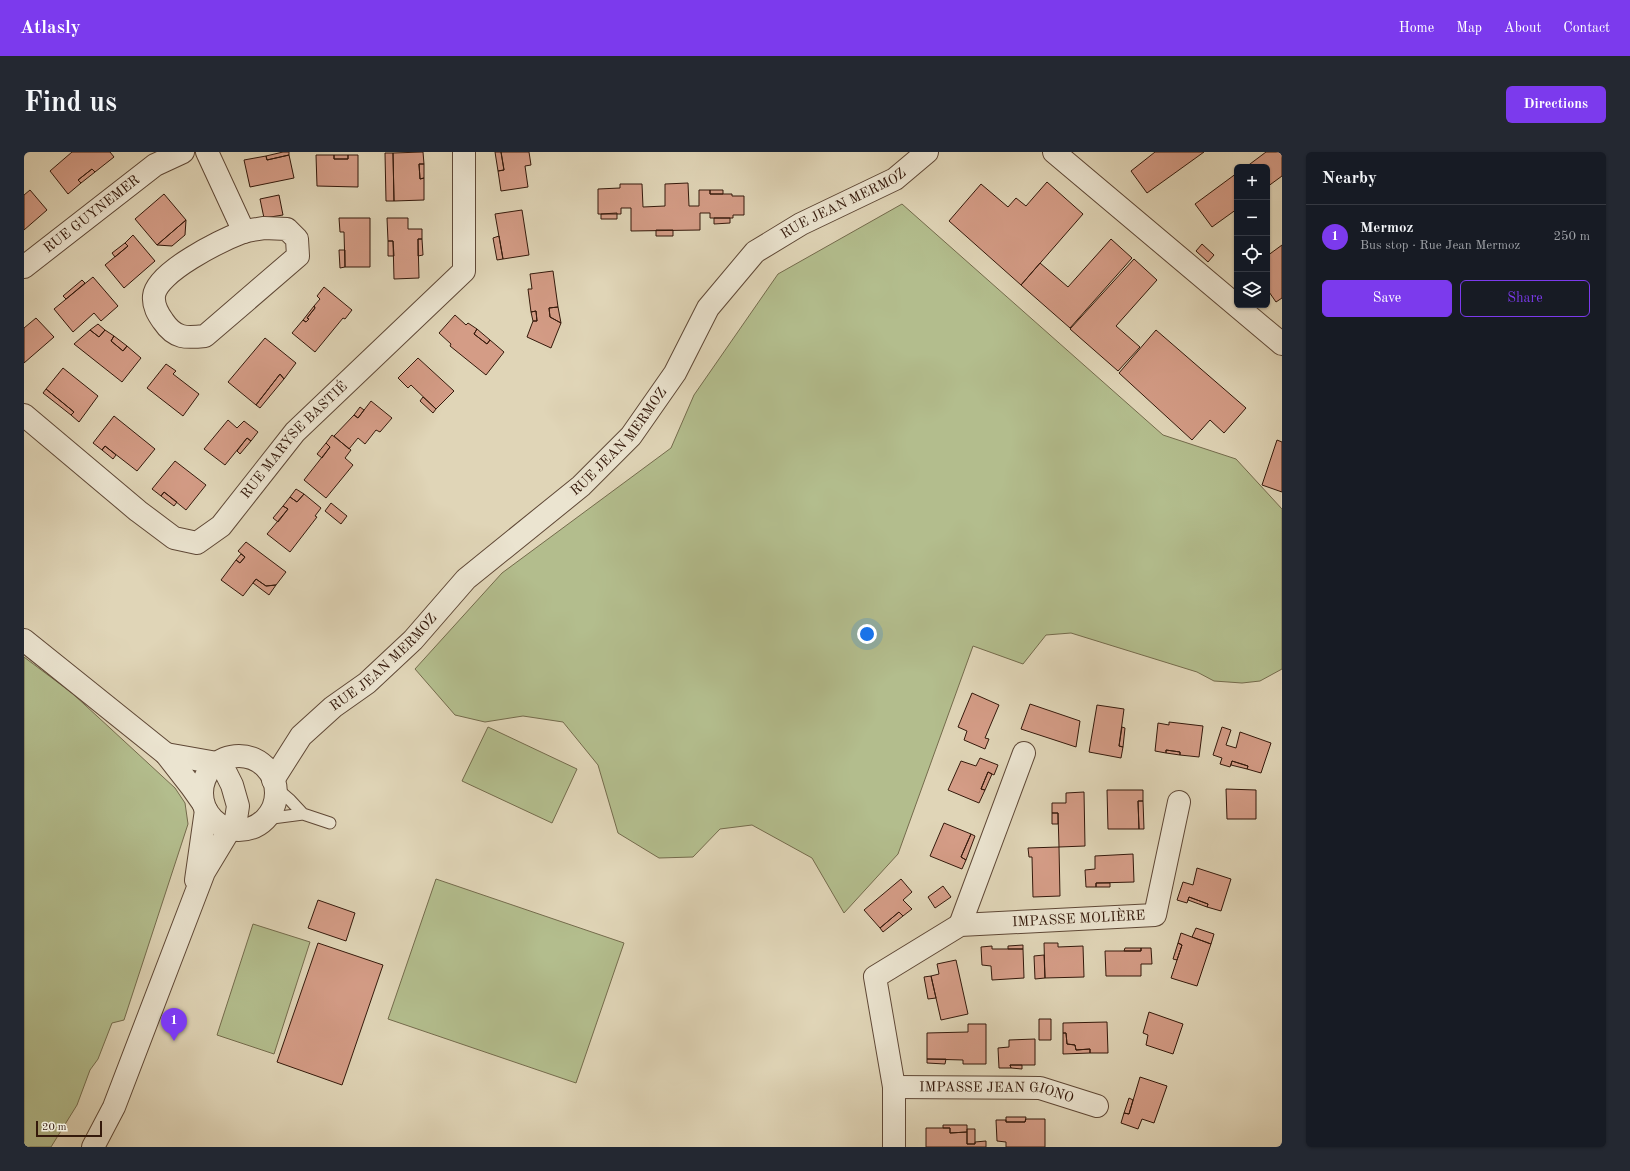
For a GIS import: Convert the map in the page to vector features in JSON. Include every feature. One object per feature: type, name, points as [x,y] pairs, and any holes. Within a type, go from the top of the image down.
[{"type":"street","name":"RUE GUYNEMER","points":[[24,267],[155,165],[183,152]]},
{"type":"street","points":[[208,152],[244,232]]},
{"type":"street","name":"RUE MARYSE BASTIÉ","points":[[24,415],[138,511],[174,538],[197,543],[221,526],[296,432],[464,271],[464,152]]},
{"type":"street","name":"RUE JEAN MERMOZ","points":[[217,763],[226,758],[237,756],[248,757],[267,754],[301,736],[333,707],[367,683],[413,640],[466,579],[581,486],[631,436],[675,373],[708,308],[755,252],[801,224],[896,179],[927,152]]},
{"type":"street","points":[[1054,152],[1282,344]]},
{"type":"street","points":[[264,228],[287,229],[297,239],[298,256],[205,336],[186,338],[169,330],[156,312],[154,295],[165,277],[190,258],[244,232],[264,228]]},
{"type":"street","points":[[24,640],[166,754],[191,786],[208,815],[218,825],[231,830],[242,831],[252,828],[270,815],[274,805],[274,784],[267,768],[248,757]]},
{"type":"street","name":"RUE JEAN MERMOZ","points":[[274,784],[301,736]]},
{"type":"street","points":[[960,925],[1024,752]]},
{"type":"street","points":[[94,1147],[114,1107],[145,1031],[204,872],[231,830],[236,819],[238,806],[232,785],[226,773],[217,763],[166,754]]},
{"type":"street","points":[[194,897],[204,807],[201,792],[203,781],[209,771],[217,763]]},
{"type":"street","name":"IMPASSE MOLIÈRE","points":[[894,1087],[875,978],[960,925],[1155,915],[1179,802]]},
{"type":"street","points":[[894,1087],[894,1147]]},
{"type":"street","name":"IMPASSE JEAN GIONO","points":[[894,1087],[1040,1088],[1097,1106]]},
{"type":"lane","points":[[274,784],[303,814]]},
{"type":"lane","points":[[265,819],[303,814],[330,823]]},
{"type":"green space","points":[[902,204],[1163,435],[1236,459],[1282,509],[1282,669],[1260,681],[1242,683],[1214,681],[1197,672],[1071,633],[1046,635],[1023,664],[973,646],[898,854],[844,913],[812,858],[752,825],[720,829],[693,857],[659,858],[618,833],[598,765],[563,722],[523,716],[485,722],[455,715],[415,669],[502,573],[671,448],[694,395],[778,274]]},
{"type":"green space","points":[[24,657],[72,693],[175,788],[185,803],[188,824],[124,1020],[112,1023],[98,1059],[90,1070],[77,1105],[51,1147],[24,1147]]},
{"type":"green space","points":[[488,727],[577,769],[552,823],[462,781]]},
{"type":"green space","points":[[436,879],[624,943],[576,1083],[388,1019]]},
{"type":"green space","points":[[253,924],[310,942],[274,1054],[217,1035]]},
{"type":"building","points":[[72,152],[110,152],[114,157],[95,172],[92,169],[78,180],[81,183],[68,194],[50,171]]},
{"type":"building","points":[[289,152],[289,155],[267,160],[266,156]]},
{"type":"building","points":[[423,152],[424,164],[419,164],[420,179],[424,178],[424,200],[394,201],[393,153]]},
{"type":"building","points":[[495,152],[501,152],[504,170],[498,171]]},
{"type":"building","points":[[501,152],[529,152],[531,165],[525,166],[528,187],[501,191],[498,171],[504,170]]},
{"type":"building","points":[[1155,152],[1204,152],[1147,193],[1131,171]]},
{"type":"building","points":[[1266,152],[1282,152],[1282,176],[1270,185],[1270,164],[1250,164]]},
{"type":"building","points":[[385,153],[393,153],[394,201],[386,201]]},
{"type":"building","points":[[289,155],[294,178],[250,187],[244,160],[266,156],[267,160]]},
{"type":"building","points":[[316,155],[334,155],[334,159],[348,159],[348,155],[358,155],[358,187],[317,186]]},
{"type":"building","points":[[334,155],[348,155],[348,159],[334,159]]},
{"type":"building","points":[[419,164],[424,164],[424,178],[420,179]]},
{"type":"building","points":[[92,169],[95,172],[81,183],[78,180]]},
{"type":"building","points":[[1234,175],[1234,211],[1212,227],[1195,204]]},
{"type":"building","points":[[1047,182],[1083,214],[1021,285],[949,221],[981,184],[1008,207],[1016,198],[1026,206]]},
{"type":"building","points":[[688,183],[689,206],[699,206],[699,190],[710,190],[710,194],[732,194],[732,196],[744,196],[744,215],[733,215],[733,218],[710,218],[710,213],[700,213],[700,230],[631,231],[631,208],[621,208],[621,214],[598,214],[598,189],[620,188],[620,184],[642,184],[643,207],[665,206],[665,184]]},
{"type":"building","points":[[30,190],[47,210],[24,230],[24,195]]},
{"type":"building","points":[[710,190],[723,190],[723,194],[710,194]]},
{"type":"building","points":[[164,194],[186,220],[157,245],[135,219]]},
{"type":"building","points":[[279,195],[283,215],[264,218],[260,199]]},
{"type":"building","points":[[522,210],[529,255],[503,259],[495,214]]},
{"type":"building","points":[[617,213],[617,219],[601,219],[601,214]]},
{"type":"building","points":[[339,218],[370,218],[370,267],[345,267],[344,232],[340,232]]},
{"type":"building","points":[[387,218],[408,218],[408,229],[422,229],[422,239],[418,239],[419,278],[394,279],[393,241],[388,241]]},
{"type":"building","points":[[714,218],[730,218],[730,223],[714,224]]},
{"type":"building","points":[[186,220],[185,235],[172,246],[157,245]]},
{"type":"building","points":[[656,230],[673,230],[673,236],[656,236]]},
{"type":"building","points":[[133,235],[155,261],[124,288],[105,265],[128,246],[125,243]]},
{"type":"building","points":[[499,236],[503,259],[497,260],[493,238]]},
{"type":"building","points":[[418,239],[422,239],[423,255],[418,256]]},
{"type":"building","points":[[1111,239],[1132,258],[1070,328],[1021,285],[1040,263],[1068,287]]},
{"type":"building","points":[[388,241],[393,241],[394,256],[388,256]]},
{"type":"building","points":[[125,243],[128,246],[115,257],[112,253]]},
{"type":"building","points":[[1202,244],[1214,255],[1208,262],[1196,251]]},
{"type":"building","points":[[1282,245],[1282,298],[1276,302],[1270,293],[1270,254]]},
{"type":"building","points":[[339,250],[345,250],[345,267],[340,268]]},
{"type":"building","points":[[1134,259],[1157,280],[1116,326],[1140,347],[1118,371],[1070,329]]},
{"type":"building","points":[[553,271],[558,307],[549,308],[550,317],[561,323],[551,348],[527,337],[533,321],[537,321],[536,311],[531,312],[528,289],[532,289],[530,274]]},
{"type":"building","points":[[93,277],[118,306],[101,321],[94,313],[73,332],[54,309]]},
{"type":"building","points":[[82,280],[85,283],[66,299],[63,296]]},
{"type":"building","points":[[324,287],[352,310],[345,319],[343,318],[315,352],[292,333],[303,320],[306,322],[309,319],[307,318],[320,299],[317,296]]},
{"type":"building","points":[[314,306],[315,308],[307,318],[309,319],[306,322],[303,320]]},
{"type":"building","points":[[558,307],[561,323],[550,317],[549,308]]},
{"type":"building","points":[[536,311],[537,321],[533,321],[531,312]]},
{"type":"building","points":[[455,315],[466,325],[468,323],[477,329],[474,334],[487,344],[490,340],[504,352],[486,375],[450,346],[451,344],[439,333]]},
{"type":"building","points":[[36,318],[54,337],[24,363],[24,328]]},
{"type":"building","points":[[98,324],[105,330],[99,337],[90,330]]},
{"type":"building","points":[[477,329],[490,340],[487,344],[474,334]]},
{"type":"building","points":[[90,330],[99,337],[105,330],[114,336],[111,341],[123,351],[127,346],[141,358],[122,382],[74,344]]},
{"type":"building","points":[[1156,330],[1246,408],[1224,433],[1210,420],[1192,440],[1119,373]]},
{"type":"building","points":[[114,336],[127,346],[123,351],[111,341]]},
{"type":"building","points":[[265,338],[296,363],[284,379],[280,374],[256,405],[228,382]]},
{"type":"building","points":[[418,358],[454,391],[436,409],[411,385],[408,388],[398,378]]},
{"type":"building","points":[[166,364],[176,371],[173,374],[199,394],[183,416],[147,388]]},
{"type":"building","points":[[63,368],[98,396],[79,422],[71,415],[74,412],[46,389]]},
{"type":"building","points":[[280,374],[284,379],[260,408],[256,405]]},
{"type":"building","points":[[46,389],[74,412],[71,415],[43,393]]},
{"type":"building","points":[[423,397],[436,409],[433,413],[420,401]]},
{"type":"building","points":[[371,401],[392,418],[380,432],[376,430],[365,444],[358,438],[349,449],[334,436],[354,415],[358,418]]},
{"type":"building","points":[[360,407],[364,410],[358,418],[354,415]]},
{"type":"building","points":[[114,416],[155,449],[137,471],[105,446],[102,450],[93,443]]},
{"type":"building","points":[[228,420],[237,428],[244,421],[258,432],[251,441],[247,438],[225,465],[204,449]]},
{"type":"building","points":[[332,435],[351,450],[345,458],[353,465],[326,498],[304,480],[330,447],[326,443]]},
{"type":"building","points":[[247,438],[251,441],[240,454],[237,451]]},
{"type":"building","points":[[1277,440],[1282,442],[1282,492],[1262,485]]},
{"type":"building","points":[[326,443],[330,447],[322,458],[317,454]]},
{"type":"building","points":[[105,446],[116,455],[113,459],[102,450]]},
{"type":"building","points":[[175,461],[206,485],[186,510],[164,492],[161,496],[152,489]]},
{"type":"building","points":[[296,489],[304,494],[297,502],[290,497]]},
{"type":"building","points":[[164,492],[177,502],[174,506],[161,496]]},
{"type":"building","points":[[304,494],[321,508],[315,516],[317,517],[290,552],[267,534],[288,509],[283,506],[290,497],[297,502]]},
{"type":"building","points":[[331,503],[347,516],[341,524],[325,511]]},
{"type":"building","points":[[283,506],[288,509],[278,522],[273,518]]},
{"type":"building","points":[[246,542],[286,572],[276,585],[266,586],[256,579],[243,596],[221,580],[236,560],[240,563],[245,557],[238,551]]},
{"type":"building","points":[[241,554],[245,557],[240,563],[236,560]]},
{"type":"building","points":[[256,579],[266,586],[276,585],[269,595],[253,583]]},
{"type":"building","points":[[972,693],[999,705],[985,738],[989,739],[985,749],[964,740],[967,731],[958,727]]},
{"type":"building","points":[[1030,704],[1080,721],[1076,747],[1021,729]]},
{"type":"building","points":[[1097,705],[1124,709],[1119,746],[1123,747],[1121,758],[1089,752]]},
{"type":"building","points":[[1169,722],[1203,726],[1199,757],[1180,755],[1180,752],[1166,750],[1166,753],[1155,751],[1158,723],[1169,725]]},
{"type":"building","points":[[1122,727],[1125,728],[1123,747],[1119,746]]},
{"type":"building","points":[[1222,727],[1231,730],[1226,745],[1236,748],[1240,732],[1271,743],[1261,773],[1247,769],[1248,766],[1232,761],[1230,767],[1220,764],[1222,758],[1213,755]]},
{"type":"building","points":[[1166,750],[1180,752],[1180,755],[1166,753]]},
{"type":"building","points":[[980,758],[998,765],[994,775],[988,772],[981,789],[985,790],[979,803],[948,790],[961,761],[976,766]]},
{"type":"building","points":[[1232,761],[1248,766],[1247,769],[1231,765]]},
{"type":"building","points":[[988,772],[992,774],[985,790],[981,789]]},
{"type":"building","points":[[1226,789],[1256,790],[1256,819],[1227,819]]},
{"type":"building","points":[[1107,790],[1143,790],[1143,801],[1138,801],[1139,829],[1108,829]]},
{"type":"building","points":[[1084,792],[1085,846],[1059,847],[1058,813],[1052,813],[1052,803],[1066,803],[1066,793]]},
{"type":"building","points":[[1138,801],[1143,801],[1144,829],[1139,829]]},
{"type":"building","points":[[1052,813],[1058,813],[1058,824],[1052,824]]},
{"type":"building","points":[[944,823],[971,834],[961,857],[966,860],[962,869],[930,856]]},
{"type":"building","points":[[971,834],[975,836],[966,860],[961,857]]},
{"type":"building","points":[[1059,847],[1060,896],[1033,897],[1032,857],[1029,857],[1028,848]]},
{"type":"building","points":[[1133,854],[1134,882],[1096,883],[1096,887],[1086,887],[1085,870],[1095,869],[1095,856]]},
{"type":"building","points":[[1197,868],[1231,879],[1221,911],[1207,907],[1208,904],[1189,897],[1187,903],[1177,900],[1183,882],[1193,885]]},
{"type":"building","points":[[901,879],[912,892],[903,900],[912,909],[903,916],[899,912],[880,928],[864,910]]},
{"type":"building","points":[[1096,883],[1110,883],[1110,887],[1096,887]]},
{"type":"building","points":[[943,886],[951,897],[935,908],[928,897]]},
{"type":"building","points":[[1189,897],[1208,904],[1207,907],[1188,900]]},
{"type":"building","points":[[318,900],[355,913],[346,941],[308,928]]},
{"type":"building","points":[[899,912],[903,916],[883,932],[880,928]]},
{"type":"building","points":[[1196,928],[1214,934],[1211,944],[1192,937]]},
{"type":"building","points":[[1181,933],[1211,944],[1197,986],[1171,978],[1182,945],[1178,943]]},
{"type":"building","points":[[318,943],[383,965],[342,1085],[277,1062]]},
{"type":"building","points":[[1044,943],[1058,943],[1058,947],[1083,946],[1084,977],[1045,978]]},
{"type":"building","points":[[1178,943],[1182,945],[1177,960],[1173,959]]},
{"type":"building","points":[[1023,945],[1023,949],[1008,949],[1008,946]]},
{"type":"building","points":[[992,946],[992,949],[1023,949],[1024,978],[992,980],[991,966],[982,965],[981,947]]},
{"type":"building","points":[[1125,948],[1141,948],[1141,951],[1124,951]]},
{"type":"building","points":[[1141,948],[1151,948],[1152,964],[1141,964],[1141,976],[1106,976],[1105,951],[1141,951]]},
{"type":"building","points":[[1044,955],[1045,978],[1035,979],[1034,956]]},
{"type":"building","points":[[956,960],[968,1014],[941,1020],[931,976],[939,974],[937,964]]},
{"type":"building","points":[[931,976],[936,998],[928,999],[924,977]]},
{"type":"building","points":[[1149,1012],[1183,1024],[1173,1054],[1146,1045],[1148,1035],[1143,1033]]},
{"type":"building","points":[[1039,1019],[1051,1019],[1051,1040],[1039,1040]]},
{"type":"building","points":[[1107,1022],[1108,1053],[1090,1053],[1090,1049],[1076,1050],[1075,1045],[1067,1044],[1066,1033],[1063,1033],[1063,1023]]},
{"type":"building","points":[[968,1024],[986,1024],[986,1064],[963,1064],[963,1060],[927,1059],[927,1033],[968,1032]]},
{"type":"building","points":[[1063,1033],[1066,1033],[1067,1044],[1075,1045],[1076,1050],[1090,1049],[1090,1053],[1063,1054]]},
{"type":"building","points":[[1035,1039],[1035,1065],[1010,1065],[1011,1068],[999,1068],[998,1048],[1009,1047],[1009,1040]]},
{"type":"building","points":[[927,1059],[946,1059],[945,1064],[927,1063]]},
{"type":"building","points":[[1010,1065],[1022,1065],[1022,1069],[1011,1068]]},
{"type":"building","points":[[1140,1077],[1167,1086],[1154,1123],[1142,1119],[1138,1129],[1121,1123],[1124,1113],[1129,1114]]},
{"type":"building","points":[[1129,1098],[1133,1100],[1129,1114],[1124,1113]]},
{"type":"building","points":[[1006,1117],[1026,1117],[1025,1122],[1006,1122]]},
{"type":"building","points":[[1026,1119],[1045,1119],[1045,1147],[1006,1147],[1006,1142],[997,1141],[996,1120],[1006,1120],[1006,1122],[1025,1122]]},
{"type":"building","points":[[943,1125],[967,1125],[967,1132],[950,1133],[950,1128],[943,1128]]},
{"type":"building","points":[[926,1128],[950,1128],[950,1133],[967,1132],[967,1144],[975,1144],[975,1142],[986,1141],[986,1147],[926,1147]]},
{"type":"building","points":[[967,1129],[975,1129],[975,1144],[967,1144]]},
{"type":"place","name":"Mermoz","points":[[174,1041]]}]
